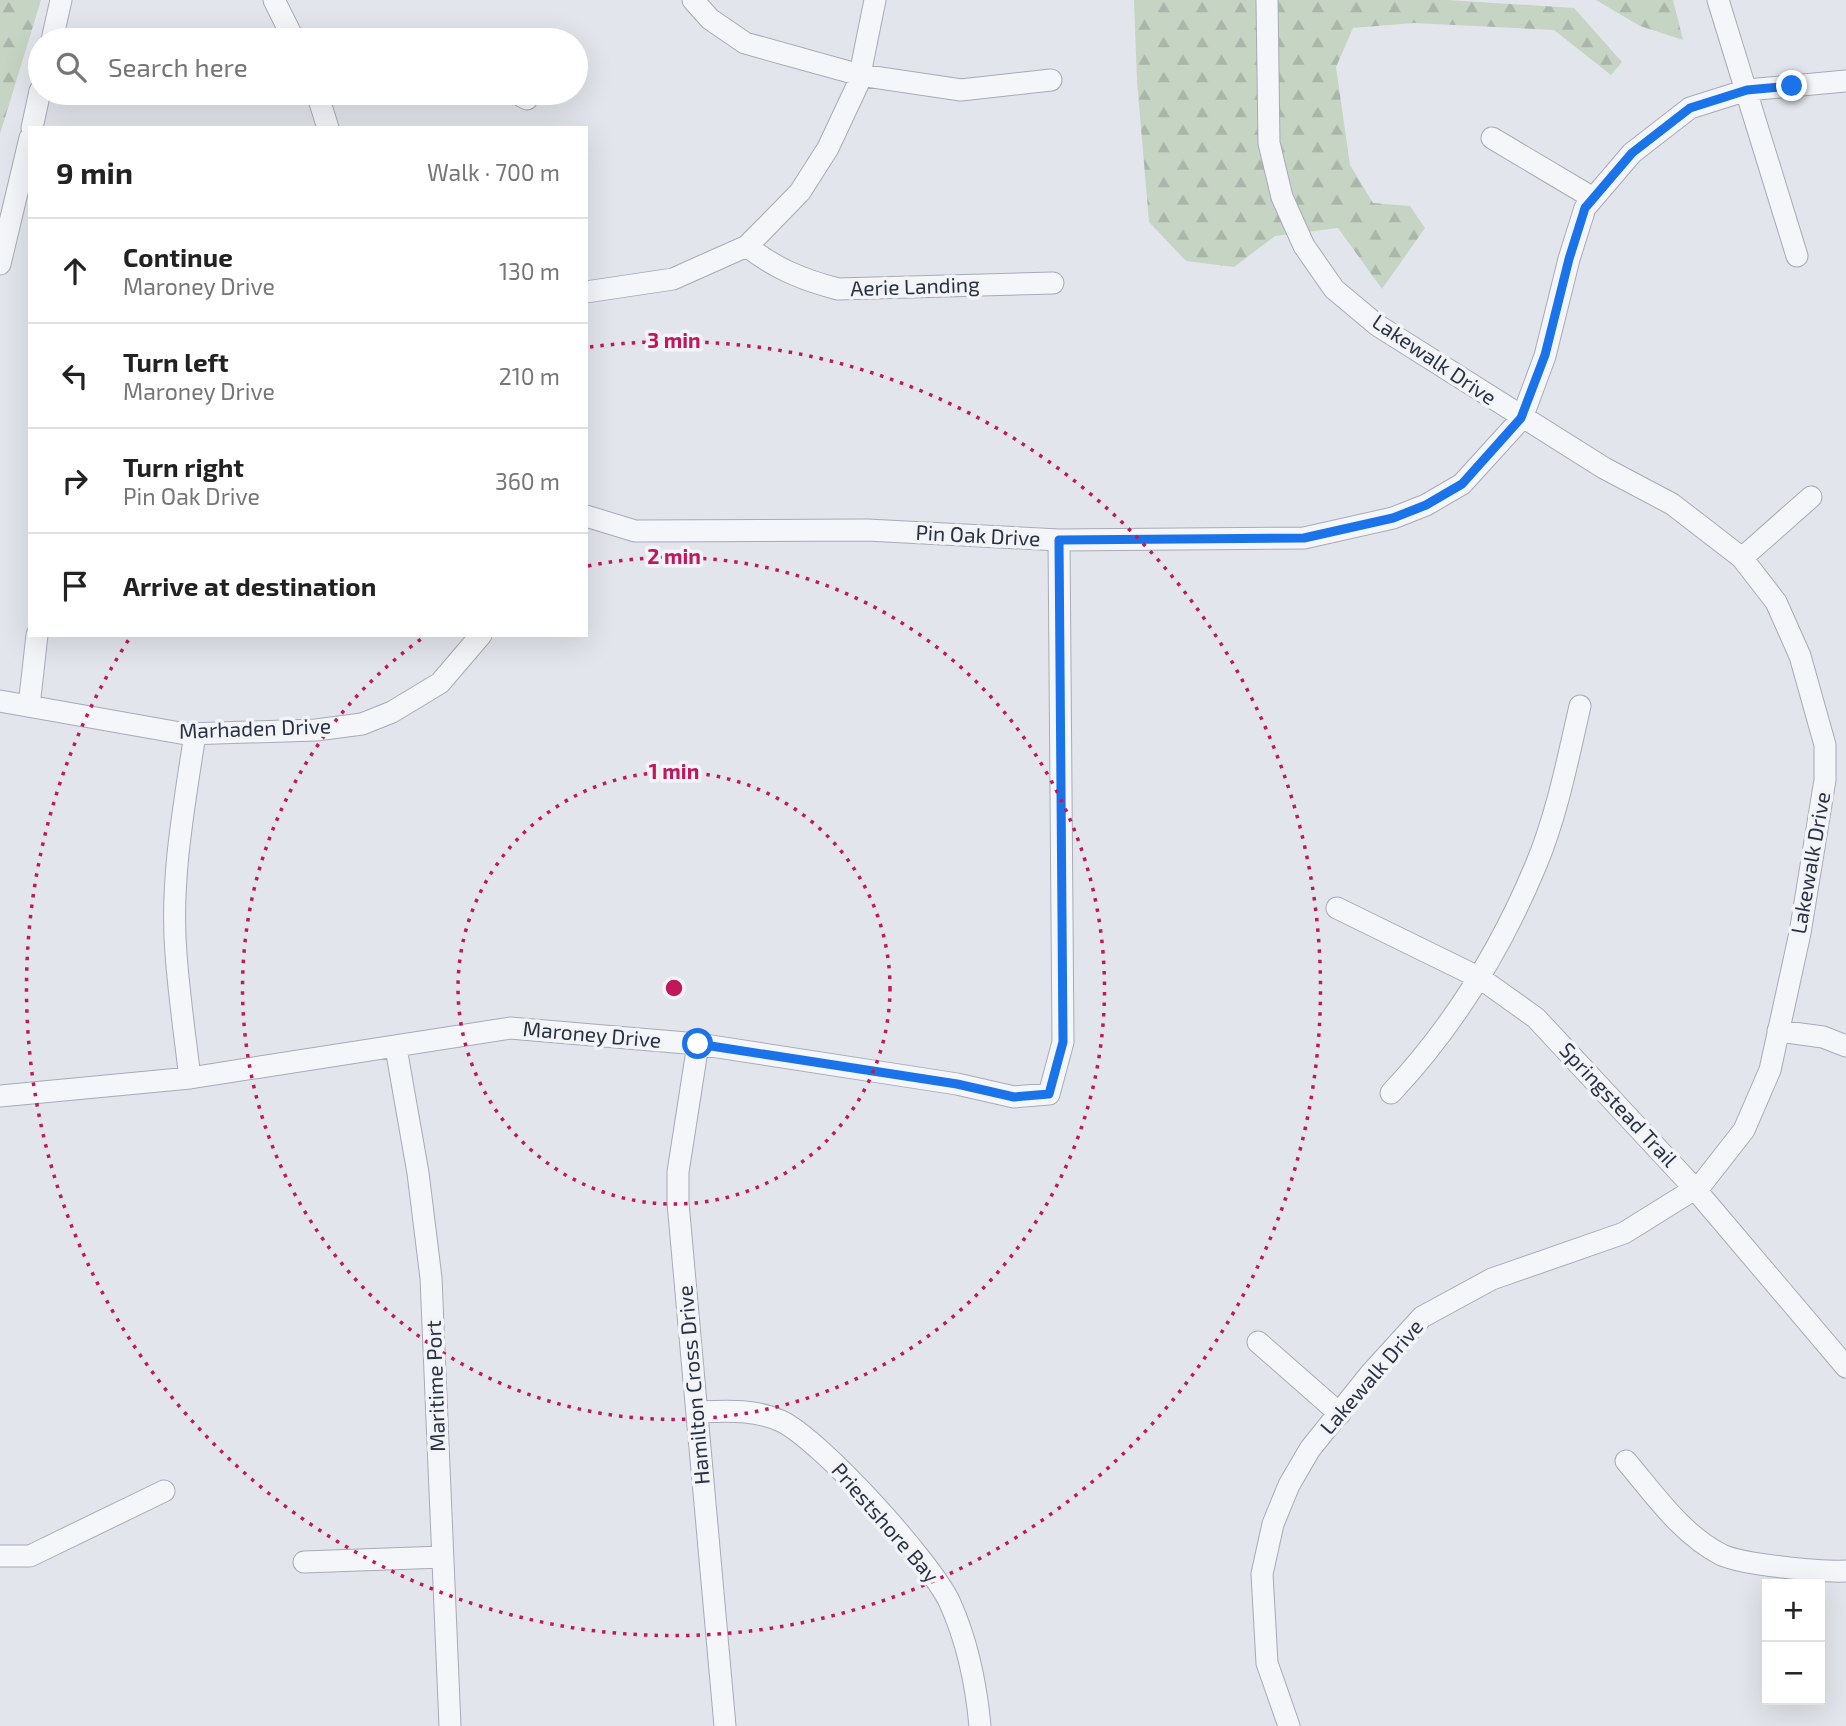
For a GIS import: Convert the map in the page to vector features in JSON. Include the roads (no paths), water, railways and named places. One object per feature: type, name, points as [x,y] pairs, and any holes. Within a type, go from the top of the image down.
[{"type":"street","points":[[55,28],[61,0]]},
{"type":"street","points":[[274,0],[288,28]]},
{"type":"street","points":[[693,0],[710,19],[746,43],[860,75],[961,90],[1051,79]]},
{"type":"street","points":[[588,292],[673,279],[747,246],[800,192],[828,148],[860,75],[876,0]]},
{"type":"street","name":"Lakewalk Drive","points":[[1267,0],[1269,143],[1282,197],[1304,246],[1334,289],[1377,325],[1521,418],[1604,468],[1672,504],[1742,558],[1776,602],[1836,743],[1825,780],[1800,933],[1770,1070],[1744,1130],[1695,1189],[1625,1233],[1492,1279],[1422,1317],[1310,1449],[1289,1485],[1273,1524],[1262,1574],[1267,1663],[1289,1726]]},
{"type":"street","points":[[1718,0],[1797,256]]},
{"type":"street","name":"Pin Oak Drive","points":[[588,517],[635,531],[867,530],[1059,540],[1304,538],[1393,518],[1426,505],[1462,484],[1521,418],[1545,355],[1585,208],[1632,153],[1690,108],[1747,90],[1846,81]]},
{"type":"street","points":[[32,126],[37,105]]},
{"type":"street","points":[[321,105],[327,126]]},
{"type":"street","points":[[1493,138],[1593,198]]},
{"type":"street","points":[[0,264],[28,146]]},
{"type":"street","name":"Aerie Landing","points":[[747,246],[768,264],[807,281],[838,289],[1053,283]]},
{"type":"street","points":[[1742,558],[1811,496]]},
{"type":"street","name":"Maroney Drive","points":[[0,1096],[190,1078],[396,1048],[510,1028],[698,1044],[957,1084],[1014,1097],[1049,1094],[1063,1042],[1059,540]]},
{"type":"street","points":[[29,706],[37,637]]},
{"type":"street","name":"Marhaden Drive","points":[[0,701],[195,734],[316,730],[362,724],[392,712],[440,683],[479,637]]},
{"type":"street","points":[[1391,1093],[1433,1049],[1480,978],[1537,864],[1580,706]]},
{"type":"street","points":[[190,1078],[176,953],[175,890],[179,839],[195,734]]},
{"type":"street","name":"Springstead Trail","points":[[1337,908],[1480,978],[1536,1018],[1695,1189],[1846,1367]]},
{"type":"street","points":[[1779,1031],[1823,1037],[1846,1046]]},
{"type":"street","name":"Hamilton Cross Drive","points":[[698,1044],[678,1172],[678,1203],[725,1726]]},
{"type":"street","name":"Maritime Port","points":[[396,1048],[418,1173],[432,1278],[450,1726]]},
{"type":"street","points":[[1258,1342],[1340,1414]]},
{"type":"street","name":"Priestshore Bay","points":[[698,1412],[739,1411],[781,1421],[822,1451],[889,1522],[949,1600],[973,1667],[980,1726]]},
{"type":"street","points":[[1626,1461],[1675,1521],[1723,1555],[1768,1564],[1846,1571]]},
{"type":"street","points":[[0,1556],[30,1556],[164,1491]]},
{"type":"street","points":[[304,1562],[442,1557]]}]
